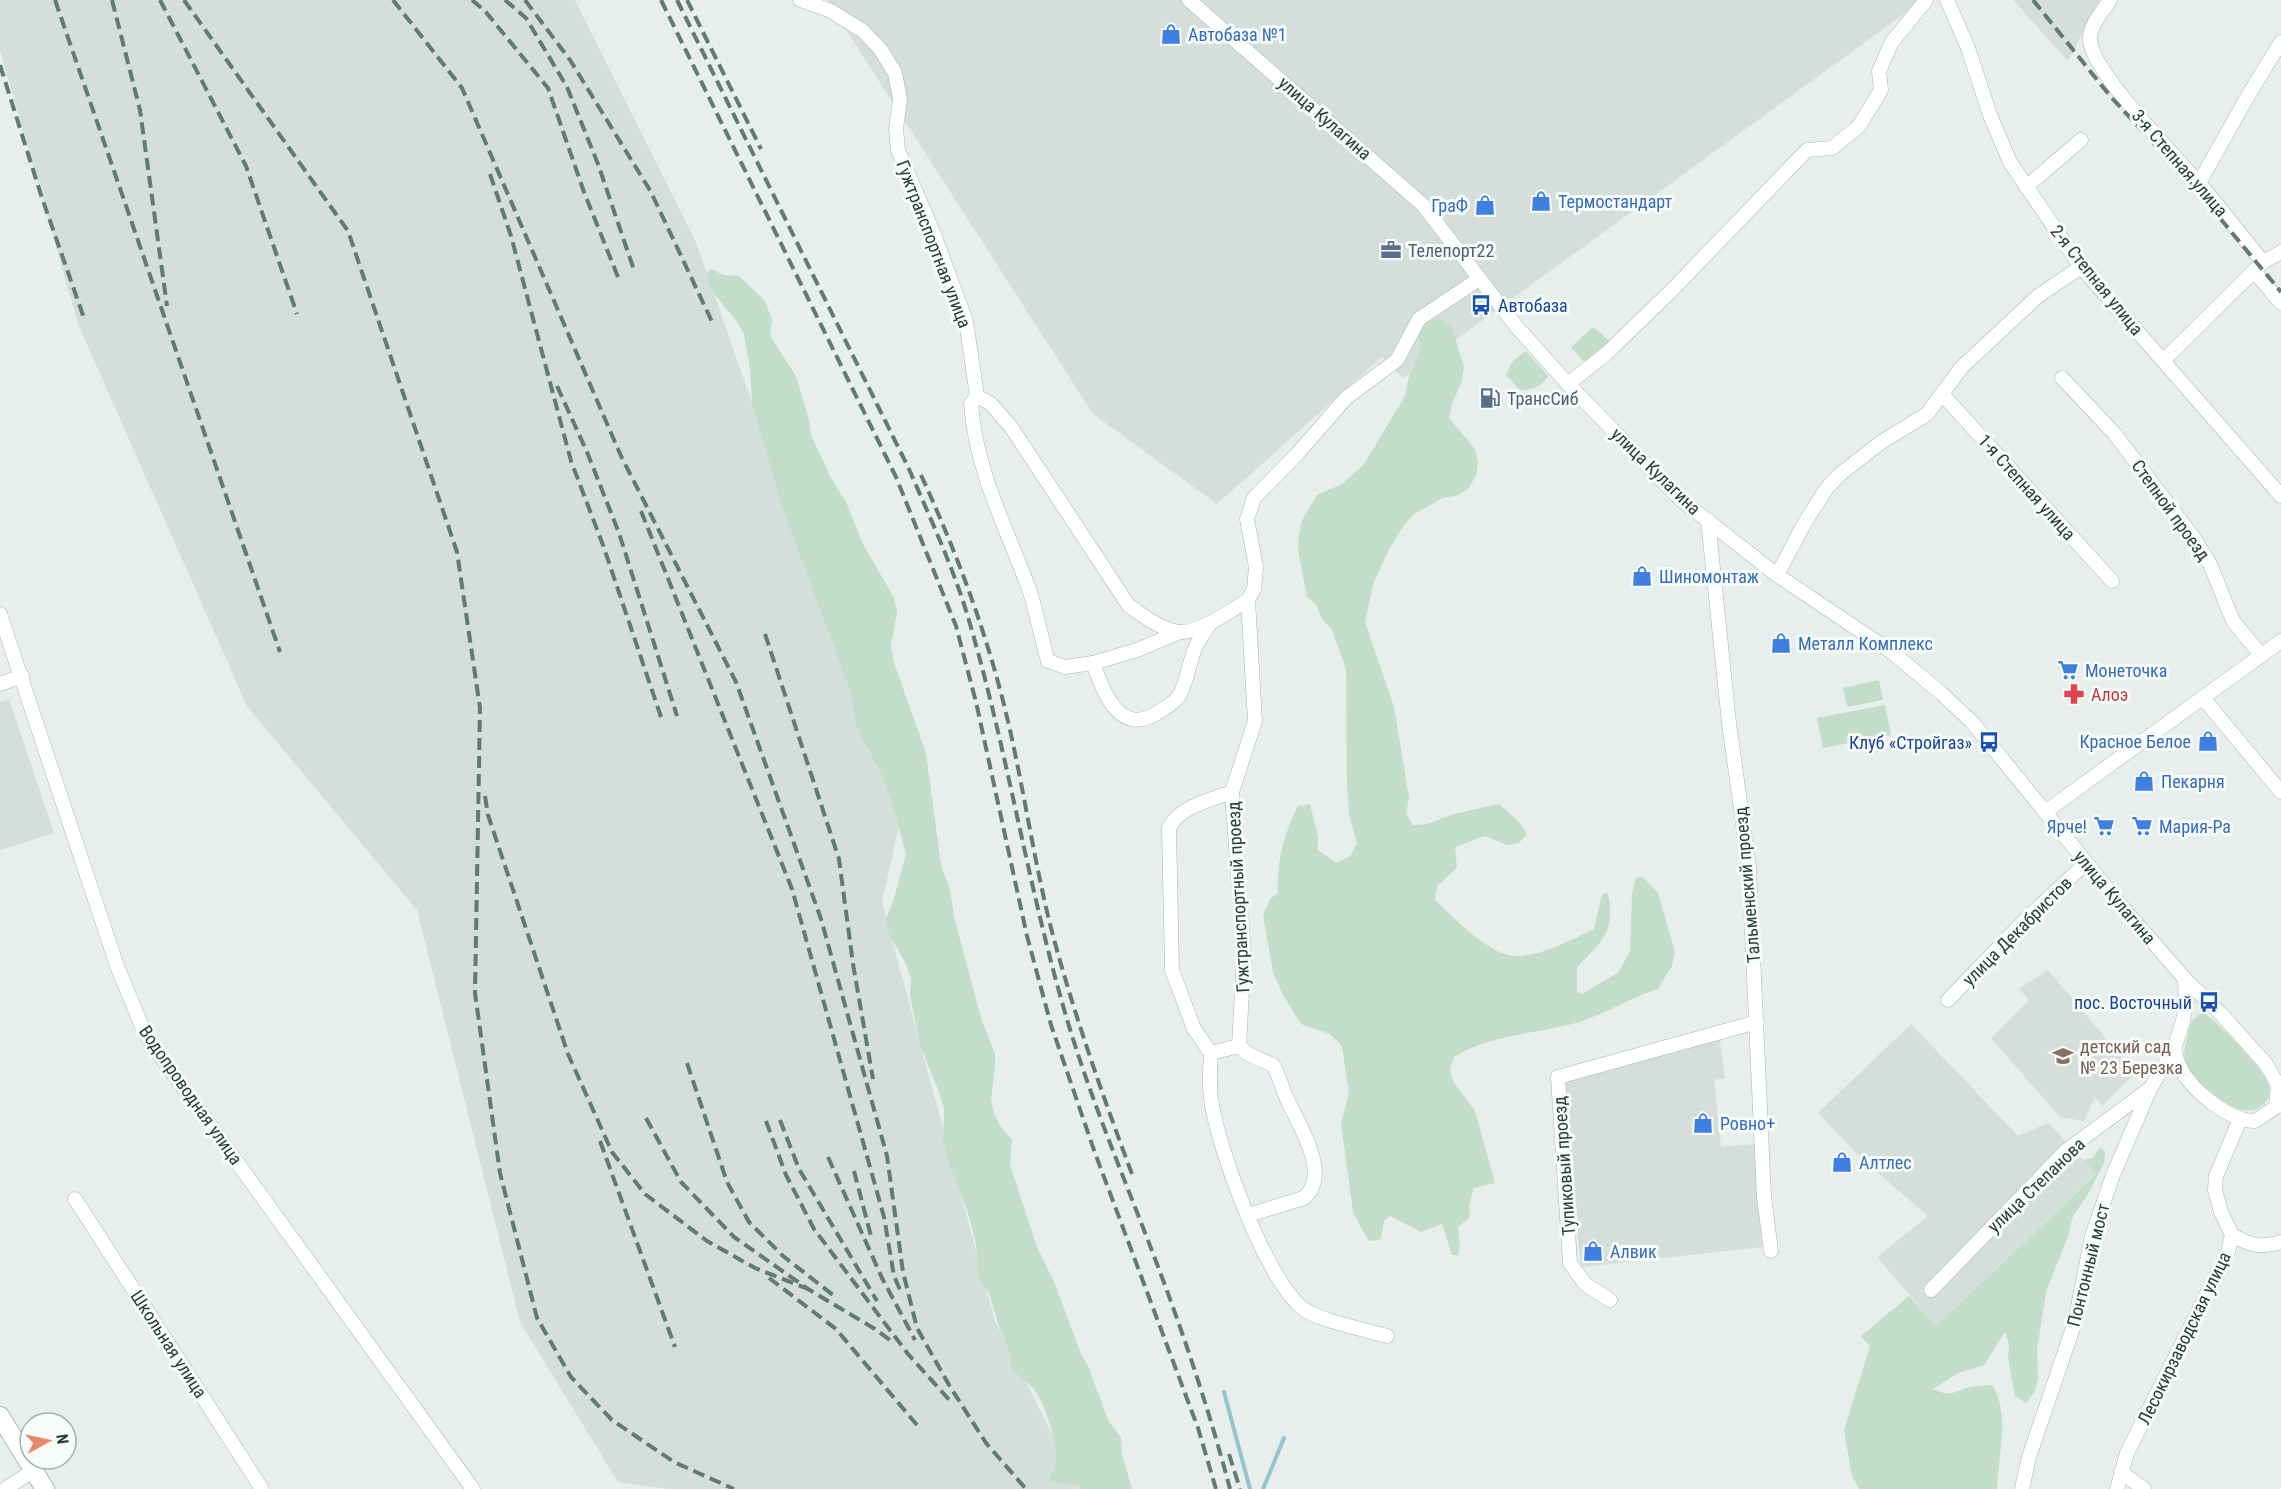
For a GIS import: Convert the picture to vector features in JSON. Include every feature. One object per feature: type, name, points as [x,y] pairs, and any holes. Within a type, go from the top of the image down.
[{"type":"main road","points":[[0,1416],[18,1445]]},
{"type":"main road","points":[[35,1471],[45,1489]]},
{"type":"street","name":"Гужтранспортная улица","points":[[800,0],[829,10],[863,31],[881,50],[895,73],[900,99],[896,129],[898,150],[933,232],[966,321],[976,396],[971,404],[972,422],[987,485],[1030,592],[1048,662],[1065,667],[1093,663]]},
{"type":"street","name":"улица Кулагина","points":[[1189,0],[1423,205],[1516,326],[1568,384],[1680,499],[1777,575],[1893,653],[1941,693],[1989,742],[2086,863],[2185,979],[2222,1015],[2278,1080],[2276,1107],[2255,1121],[2240,1119]]},
{"type":"street","points":[[1568,384],[1608,353],[1673,290],[1807,150],[1832,148],[1859,126],[1881,90],[1879,71],[1892,42],[1926,0]]},
{"type":"street","name":"2-я Степная улица","points":[[1947,0],[1968,48],[1990,115],[2010,162],[2026,187],[2081,267],[2281,496]]},
{"type":"street","name":"3-я Степная улица","points":[[2110,0],[2090,33],[2092,51],[2098,63],[2118,91],[2199,183],[2259,267],[2281,303]]},
{"type":"street","points":[[2199,183],[2248,94],[2281,42]]},
{"type":"street","points":[[2026,187],[2081,140]]},
{"type":"street","points":[[2164,360],[2259,267],[2281,252]]},
{"type":"street","points":[[1777,575],[1804,524],[1826,489],[1839,475],[1880,443],[1927,414],[1961,368],[2038,296],[2081,267]]},
{"type":"street","name":"Гужтранспортный проезд","points":[[1239,1046],[1244,956],[1233,792],[1255,721],[1248,600],[1254,590],[1256,567],[1247,519],[1254,498],[1298,453],[1346,398],[1397,360],[1419,320],[1479,279]]},
{"type":"street","name":"Степной проезд","points":[[2061,378],[2114,433],[2193,537],[2210,564],[2233,621],[2260,655]]},
{"type":"street","name":"1-я Степная улица","points":[[1942,394],[2112,581]]},
{"type":"street","points":[[976,396],[991,404],[1011,426],[1129,606],[1153,622],[1180,632]]},
{"type":"street","name":"Тальменский проезд","points":[[1708,520],[1729,723],[1749,867],[1764,1197],[1771,1251]]},
{"type":"street","points":[[1210,624],[1196,645],[1178,698],[1144,719],[1132,720],[1115,708],[1102,690],[1093,663],[1137,650],[1180,632],[1210,624],[1248,600]]},
{"type":"street","name":"Водопроводная улица","points":[[0,614],[117,966],[143,1029],[473,1489]]},
{"type":"street","points":[[2045,812],[2281,641]]},
{"type":"street","points":[[0,684],[22,676]]},
{"type":"street","points":[[2203,698],[2281,792]]},
{"type":"street","points":[[1233,792],[1180,813],[1172,820],[1169,828],[1172,970],[1194,1029],[1210,1053],[1211,1099],[1226,1156],[1248,1215],[1271,1265],[1301,1308],[1313,1314],[1387,1336]]},
{"type":"street","name":"улица Декабристов","points":[[1948,1000],[2025,920],[2086,863]]},
{"type":"street","points":[[2185,979],[2186,1003],[2174,1049],[2180,1068],[2192,1083],[2222,1110],[2240,1119]]},
{"type":"street","name":"Тупиковый проезд","points":[[1610,1300],[1585,1284],[1570,1263],[1558,1077],[1757,1022]]},
{"type":"street","points":[[1210,1053],[1239,1046],[1248,1054],[1273,1065],[1313,1154],[1314,1171],[1309,1193],[1304,1198],[1248,1215]]},
{"type":"street","name":"Понтонный мост","points":[[2022,1489],[2028,1457],[2075,1322],[2092,1236],[2113,1175],[2150,1089],[2174,1049]]},
{"type":"street","name":"улица Степанова","points":[[1930,1290],[2067,1150],[2150,1089]]},
{"type":"street","name":"Лесокирзаводская улица","points":[[2117,1489],[2127,1453],[2228,1252],[2232,1235],[2221,1212],[2215,1190],[2216,1176],[2240,1119]]},
{"type":"street","name":"Школьная улица","points":[[75,1199],[262,1489]]},
{"type":"street","points":[[2232,1235],[2247,1243],[2264,1247],[2281,1242]]},
{"type":"street","points":[[4,1489],[32,1471]]},
{"type":"street","points":[[2121,1472],[2145,1489]]},
{"type":"shaded area","points":[[0,0],[575,0],[696,242],[899,825],[882,902],[995,1321],[1080,1489],[668,1489],[618,1482],[520,1322],[417,910],[247,706],[78,324],[0,50]]},
{"type":"shaded area","points":[[827,0],[1923,0],[1403,378],[1382,357],[1217,504],[1093,414]]},
{"type":"shaded area","points":[[2013,0],[2100,0],[2068,61]]},
{"type":"shaded area","points":[[9,699],[54,833],[0,850],[0,702]]},
{"type":"shaded area","name":"детский сад № 23 Березка","points":[[2048,970],[2135,1073],[2102,1106],[2095,1097],[2084,1121],[2060,1117],[1991,1038],[2029,1000],[2019,989]]},
{"type":"shaded area","points":[[1911,1024],[2018,1136],[2048,1123],[2096,1173],[1936,1326],[1877,1257],[1928,1216],[1862,1159],[1818,1113]]},
{"type":"shaded area","points":[[1719,1034],[1725,1078],[1714,1080],[1721,1147],[1754,1144],[1762,1247],[1581,1267],[1561,1081]]},
{"type":"green space","points":[[711,269],[723,275],[739,276],[765,301],[772,320],[770,336],[796,376],[811,435],[830,476],[846,502],[863,544],[894,598],[897,613],[891,645],[893,660],[926,753],[941,865],[950,890],[954,917],[981,1018],[995,1054],[991,1099],[994,1114],[1012,1140],[1010,1165],[1037,1247],[1054,1282],[1109,1422],[1121,1437],[1122,1454],[1132,1489],[1081,1489],[1079,1485],[1048,1481],[1056,1459],[1053,1433],[1037,1394],[1012,1369],[1010,1353],[989,1293],[979,1278],[976,1244],[969,1216],[943,1141],[944,1108],[920,1045],[910,994],[911,978],[889,934],[886,918],[893,902],[906,854],[896,816],[879,768],[856,723],[850,690],[782,506],[752,403],[750,369],[744,334],[736,320],[715,295],[708,281],[707,272]]},
{"type":"green space","points":[[1442,319],[1452,328],[1464,367],[1462,381],[1452,404],[1449,418],[1475,449],[1478,463],[1476,475],[1469,488],[1458,495],[1443,498],[1414,514],[1405,524],[1374,581],[1365,622],[1394,707],[1409,798],[1406,814],[1413,825],[1427,824],[1454,814],[1499,804],[1519,822],[1527,834],[1519,843],[1507,845],[1485,836],[1455,847],[1457,868],[1437,886],[1435,900],[1461,925],[1494,949],[1505,954],[1525,956],[1545,951],[1594,929],[1602,894],[1608,893],[1610,917],[1605,935],[1577,967],[1577,992],[1582,994],[1619,972],[1630,951],[1632,893],[1636,878],[1643,877],[1658,893],[1675,952],[1672,966],[1658,989],[1583,1021],[1496,1040],[1454,1057],[1450,1069],[1453,1081],[1475,1111],[1495,1183],[1474,1188],[1469,1205],[1470,1217],[1458,1227],[1460,1246],[1458,1255],[1452,1255],[1442,1224],[1421,1232],[1390,1216],[1384,1221],[1381,1239],[1368,1240],[1353,1212],[1341,1123],[1349,1094],[1342,1046],[1330,1034],[1301,1024],[1283,995],[1273,972],[1263,915],[1270,899],[1278,893],[1278,871],[1282,849],[1298,806],[1310,804],[1318,837],[1318,850],[1336,863],[1350,856],[1357,844],[1349,814],[1346,669],[1332,630],[1322,619],[1317,606],[1307,597],[1298,550],[1302,520],[1317,495],[1342,484],[1364,464],[1405,396],[1409,376],[1421,347],[1417,332],[1428,321]]},
{"type":"green space","points":[[1593,327],[1612,343],[1590,360],[1583,361],[1571,347]]},
{"type":"green space","points":[[1527,352],[1548,376],[1536,387],[1520,390],[1506,375],[1512,362]]},
{"type":"green space","points":[[1879,680],[1883,700],[1847,707],[1843,688]]},
{"type":"green space","points":[[1885,705],[1891,735],[1823,748],[1817,718]]},
{"type":"green space","points":[[2203,1013],[2228,1034],[2265,1077],[2270,1093],[2266,1102],[2260,1107],[2247,1110],[2238,1109],[2215,1096],[2192,1075],[2184,1054],[2192,1021]]},
{"type":"green space","points":[[2100,1147],[2105,1151],[2104,1163],[2088,1194],[2073,1216],[2068,1236],[2046,1292],[2037,1350],[2038,1378],[2035,1391],[2026,1403],[2015,1396],[2008,1357],[2009,1344],[2005,1332],[1984,1365],[1958,1373],[1933,1389],[1950,1393],[1969,1387],[1992,1385],[1998,1396],[2002,1422],[1997,1489],[1859,1489],[1852,1476],[1844,1430],[1870,1346],[1861,1336],[1909,1296],[1936,1326],[2096,1174],[2084,1160],[2093,1158]]},
{"type":"waterway","points":[[1224,1392],[1250,1489]]},
{"type":"waterway","points":[[1263,1489],[1284,1438]]},
{"type":"railway","points":[[55,0],[280,652]]},
{"type":"railway","points":[[112,0],[140,110],[167,306]]},
{"type":"railway","points":[[160,0],[246,166],[297,314]]},
{"type":"railway","points":[[184,0],[348,231],[457,552],[480,708],[475,993],[500,1173],[537,1318],[571,1377],[612,1420],[674,1462],[734,1489]]},
{"type":"railway","points":[[393,0],[462,88],[621,456],[736,682],[821,919],[887,1156],[903,1272],[917,1328],[949,1385],[986,1443],[1026,1489]]},
{"type":"railway","points":[[472,0],[485,11],[548,88],[584,192],[618,277]]},
{"type":"railway","points":[[505,0],[526,18],[567,87],[598,164],[634,270]]},
{"type":"railway","points":[[525,0],[570,60],[651,192],[714,326]]},
{"type":"railway","points":[[661,0],[896,477],[956,626],[976,702],[1027,936],[1051,1025],[1095,1153],[1198,1428],[1216,1489]]},
{"type":"railway","points":[[677,0],[909,469],[957,585],[970,624],[996,722],[1040,919],[1066,1016],[1098,1110],[1187,1348],[1230,1489]]},
{"type":"railway","points":[[687,0],[761,149]]},
{"type":"railway","points":[[2033,0],[2111,97],[2195,188],[2281,292]]},
{"type":"railway","points":[[0,65],[41,195],[85,321]]},
{"type":"railway","points":[[490,174],[511,236],[571,461],[603,545],[661,717]]},
{"type":"railway","points":[[557,386],[587,452],[619,533],[677,716]]},
{"type":"railway","points":[[921,475],[945,529],[986,640],[1009,726],[1052,932],[1089,1054],[1132,1174]]},
{"type":"railway","points":[[641,511],[792,889],[884,1217],[894,1276],[901,1292]]},
{"type":"railway","points":[[765,634],[839,859],[853,964],[873,1079]]},
{"type":"railway","points":[[485,796],[488,815],[568,1054],[612,1152],[645,1194],[707,1241],[755,1268],[808,1289]]},
{"type":"railway","points":[[687,1063],[727,1182],[749,1222],[783,1256],[833,1295]]},
{"type":"railway","points":[[646,1118],[681,1182],[734,1237],[808,1289],[894,1343]]},
{"type":"railway","points":[[780,1120],[799,1169],[877,1301]]},
{"type":"railway","points":[[766,1121],[786,1175],[814,1229],[908,1354],[953,1404]]},
{"type":"railway","points":[[600,1141],[675,1347]]},
{"type":"railway","points":[[828,1157],[882,1278],[915,1340]]},
{"type":"railway","points":[[854,1171],[872,1240]]},
{"type":"railway","points":[[769,1278],[836,1329],[917,1425]]},
{"type":"railway","points":[[1229,1454],[1240,1489]]},
{"type":"place","name":"Автобаза №1","points":[[1171,34]]},
{"type":"place","name":"Термостандарт","points":[[1541,201]]},
{"type":"place","name":"ГраФ","points":[[1485,205]]},
{"type":"place","name":"Телепорт22","points":[[1391,250]]},
{"type":"place","name":"Автобаза","points":[[1481,305]]},
{"type":"place","name":"ТрансСиб","points":[[1490,398]]},
{"type":"place","name":"Шиномонтаж","points":[[1642,576]]},
{"type":"place","name":"Металл Комплекс","points":[[1781,643]]},
{"type":"place","name":"Монеточка","points":[[2068,670]]},
{"type":"place","name":"Алоэ","points":[[2074,694]]},
{"type":"place","name":"Красное Белое","points":[[2208,741]]},
{"type":"place","name":"Клуб «Стройгаз»","points":[[1989,742]]},
{"type":"place","name":"Пекарня","points":[[2144,781]]},
{"type":"place","name":"Ярче!","points":[[2104,826]]},
{"type":"place","name":"Мария-Ра","points":[[2142,826]]},
{"type":"place","name":"пос. Восточный","points":[[2209,1002]]},
{"type":"place","name":"детский сад № 23 Березка","points":[[2063,1056]]},
{"type":"place","name":"Ровно+","points":[[1703,1123]]},
{"type":"place","name":"Алтлес","points":[[1842,1162]]},
{"type":"place","name":"Алвик","points":[[1593,1251]]}]
